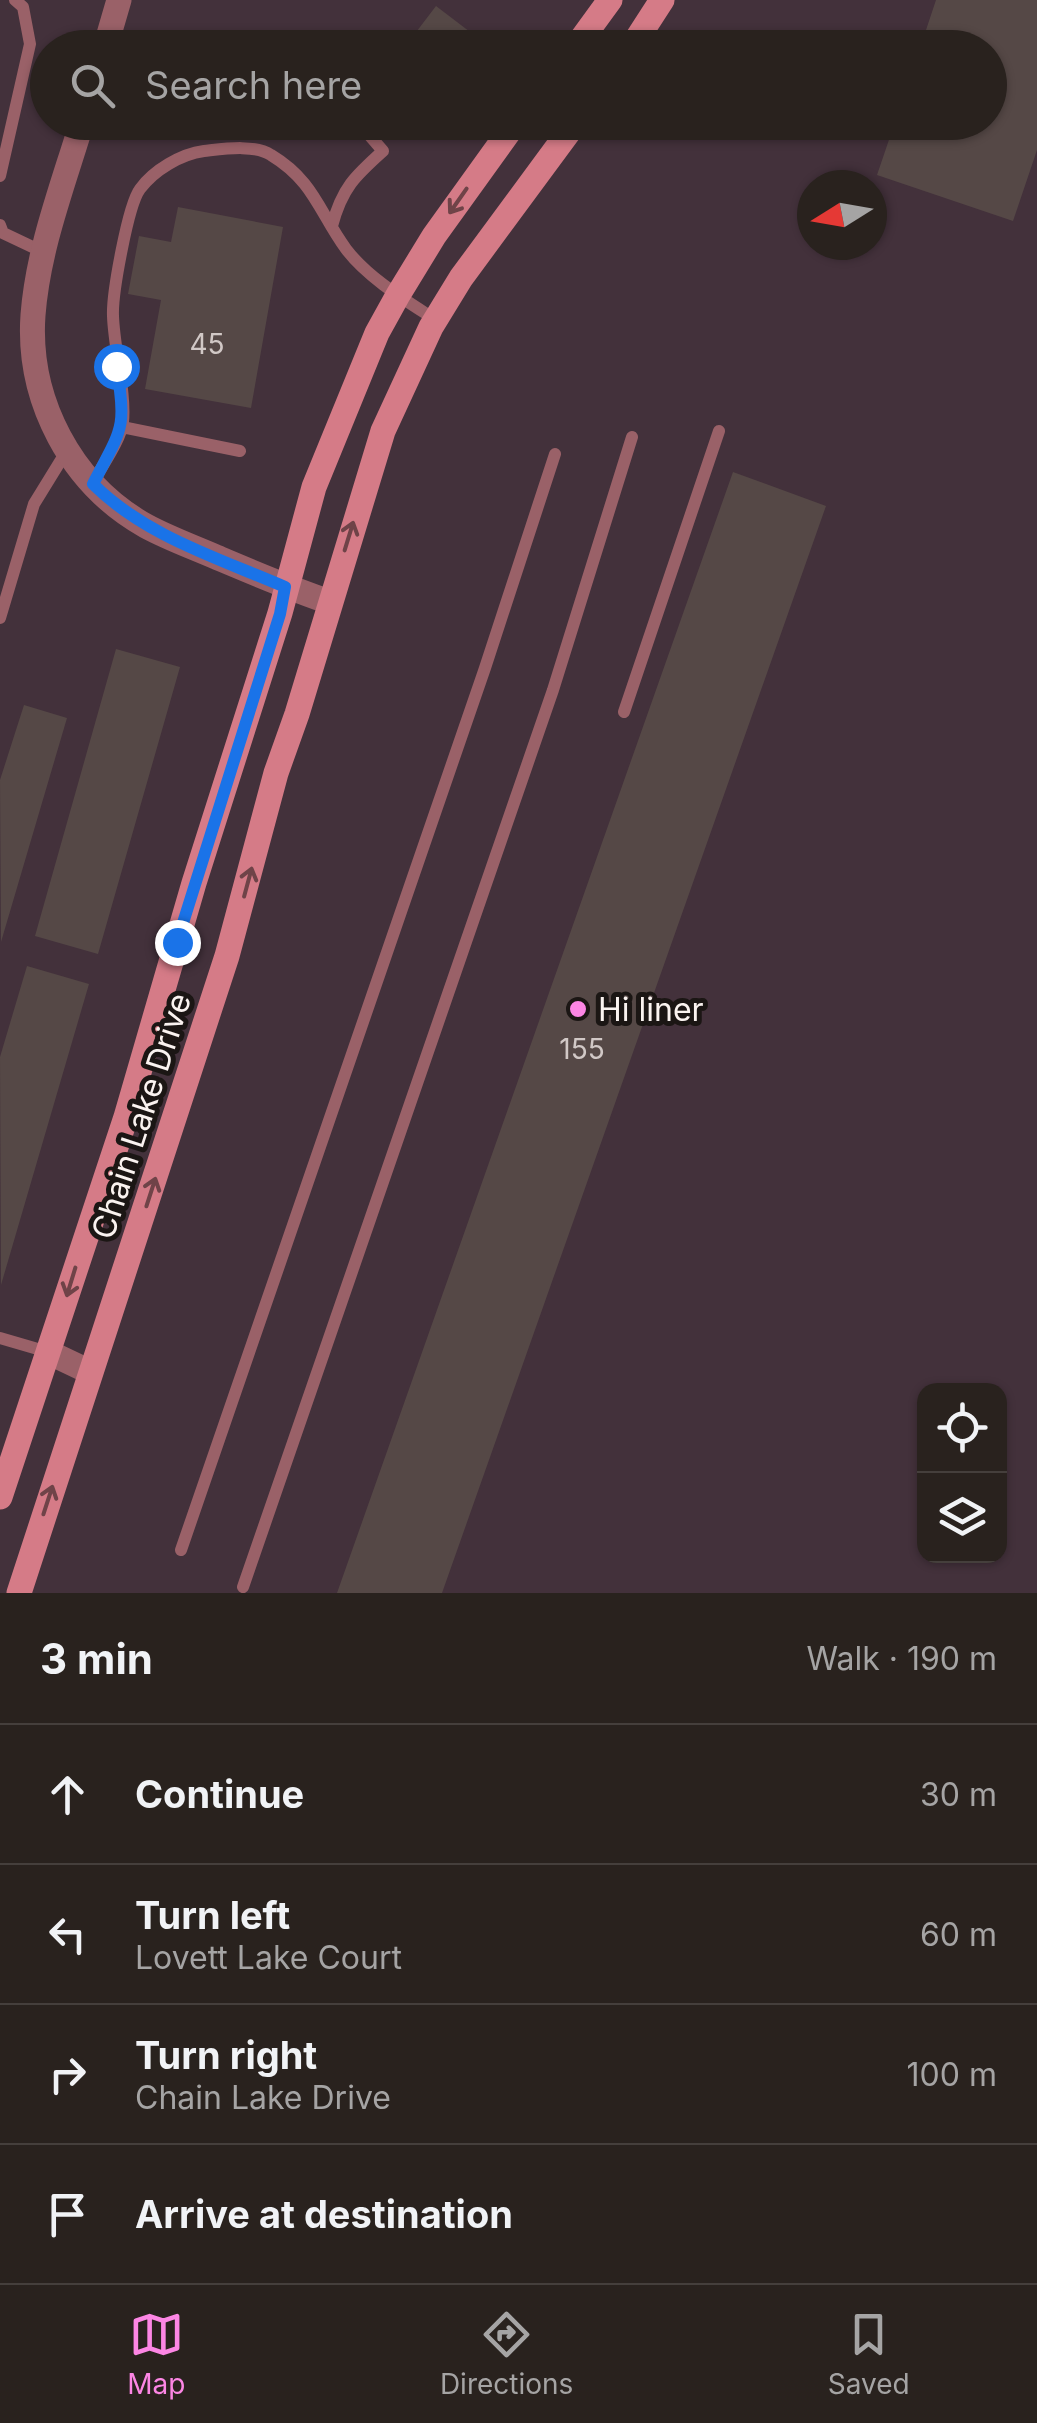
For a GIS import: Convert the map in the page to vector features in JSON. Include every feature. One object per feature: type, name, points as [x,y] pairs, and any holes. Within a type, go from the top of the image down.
[{"type":"street","points":[[110,30],[119,0]]},
{"type":"street","points":[[588,30],[610,0]]},
{"type":"street","points":[[642,30],[662,0]]},
{"type":"street","points":[[77,140],[43,252],[33,312],[34,358],[44,404],[66,452],[110,500],[148,527],[285,587],[330,602]]},
{"type":"street","name":"Chain Lake Drive","points":[[0,1497],[126,1117],[314,487],[377,333],[444,221],[503,140]]},
{"type":"street","name":"Chain Lake Drive","points":[[19,1593],[227,956],[276,774],[383,431],[436,320],[496,228],[562,140]]},
{"type":"street","points":[[48,1352],[90,1372]]},
{"type":"lane","points":[[0,176],[30,44],[23,6],[15,0]]},
{"type":"lane","points":[[332,226],[339,198],[353,178],[383,151],[374,140]]},
{"type":"lane","points":[[93,484],[122,427],[124,405],[116,366],[112,310],[138,191],[162,168],[191,153],[227,149],[267,151],[301,176],[347,251],[398,295],[436,320]]},
{"type":"lane","points":[[0,225],[3,233],[43,252]]},
{"type":"lane","points":[[122,427],[240,451]]},
{"type":"lane","points":[[624,712],[719,431]]},
{"type":"lane","points":[[243,1588],[553,690],[632,437]]},
{"type":"lane","points":[[0,618],[34,504],[66,452]]},
{"type":"lane","points":[[180,1550],[485,668],[555,454]]},
{"type":"lane","points":[[0,1338],[48,1352]]},
{"type":"shaded area","points":[[0,0],[1037,0],[1037,1593],[0,1593]]},
{"type":"building","points":[[936,0],[1037,0],[1037,150],[1013,221],[887,178],[887,170],[879,170],[889,140],[1007,140],[1007,30],[926,30]]},
{"type":"building","points":[[436,6],[468,30],[418,30]]},
{"type":"building","points":[[178,207],[283,227],[251,408],[145,389],[161,300],[128,294],[139,236],[171,242]]},
{"type":"building","points":[[733,472],[826,506],[442,1593],[337,1593]]},
{"type":"building","points":[[116,649],[180,667],[98,954],[35,936]]},
{"type":"building","points":[[24,705],[67,718],[1,942],[0,780]]},
{"type":"building","points":[[27,966],[89,984],[1,1285],[0,1057]]},
{"type":"place","name":"Hi liner","points":[[578,1009]]},
{"type":"route","points":[[116,366],[124,405],[122,427],[93,484],[148,527],[285,587],[280,614],[177,942]]}]
